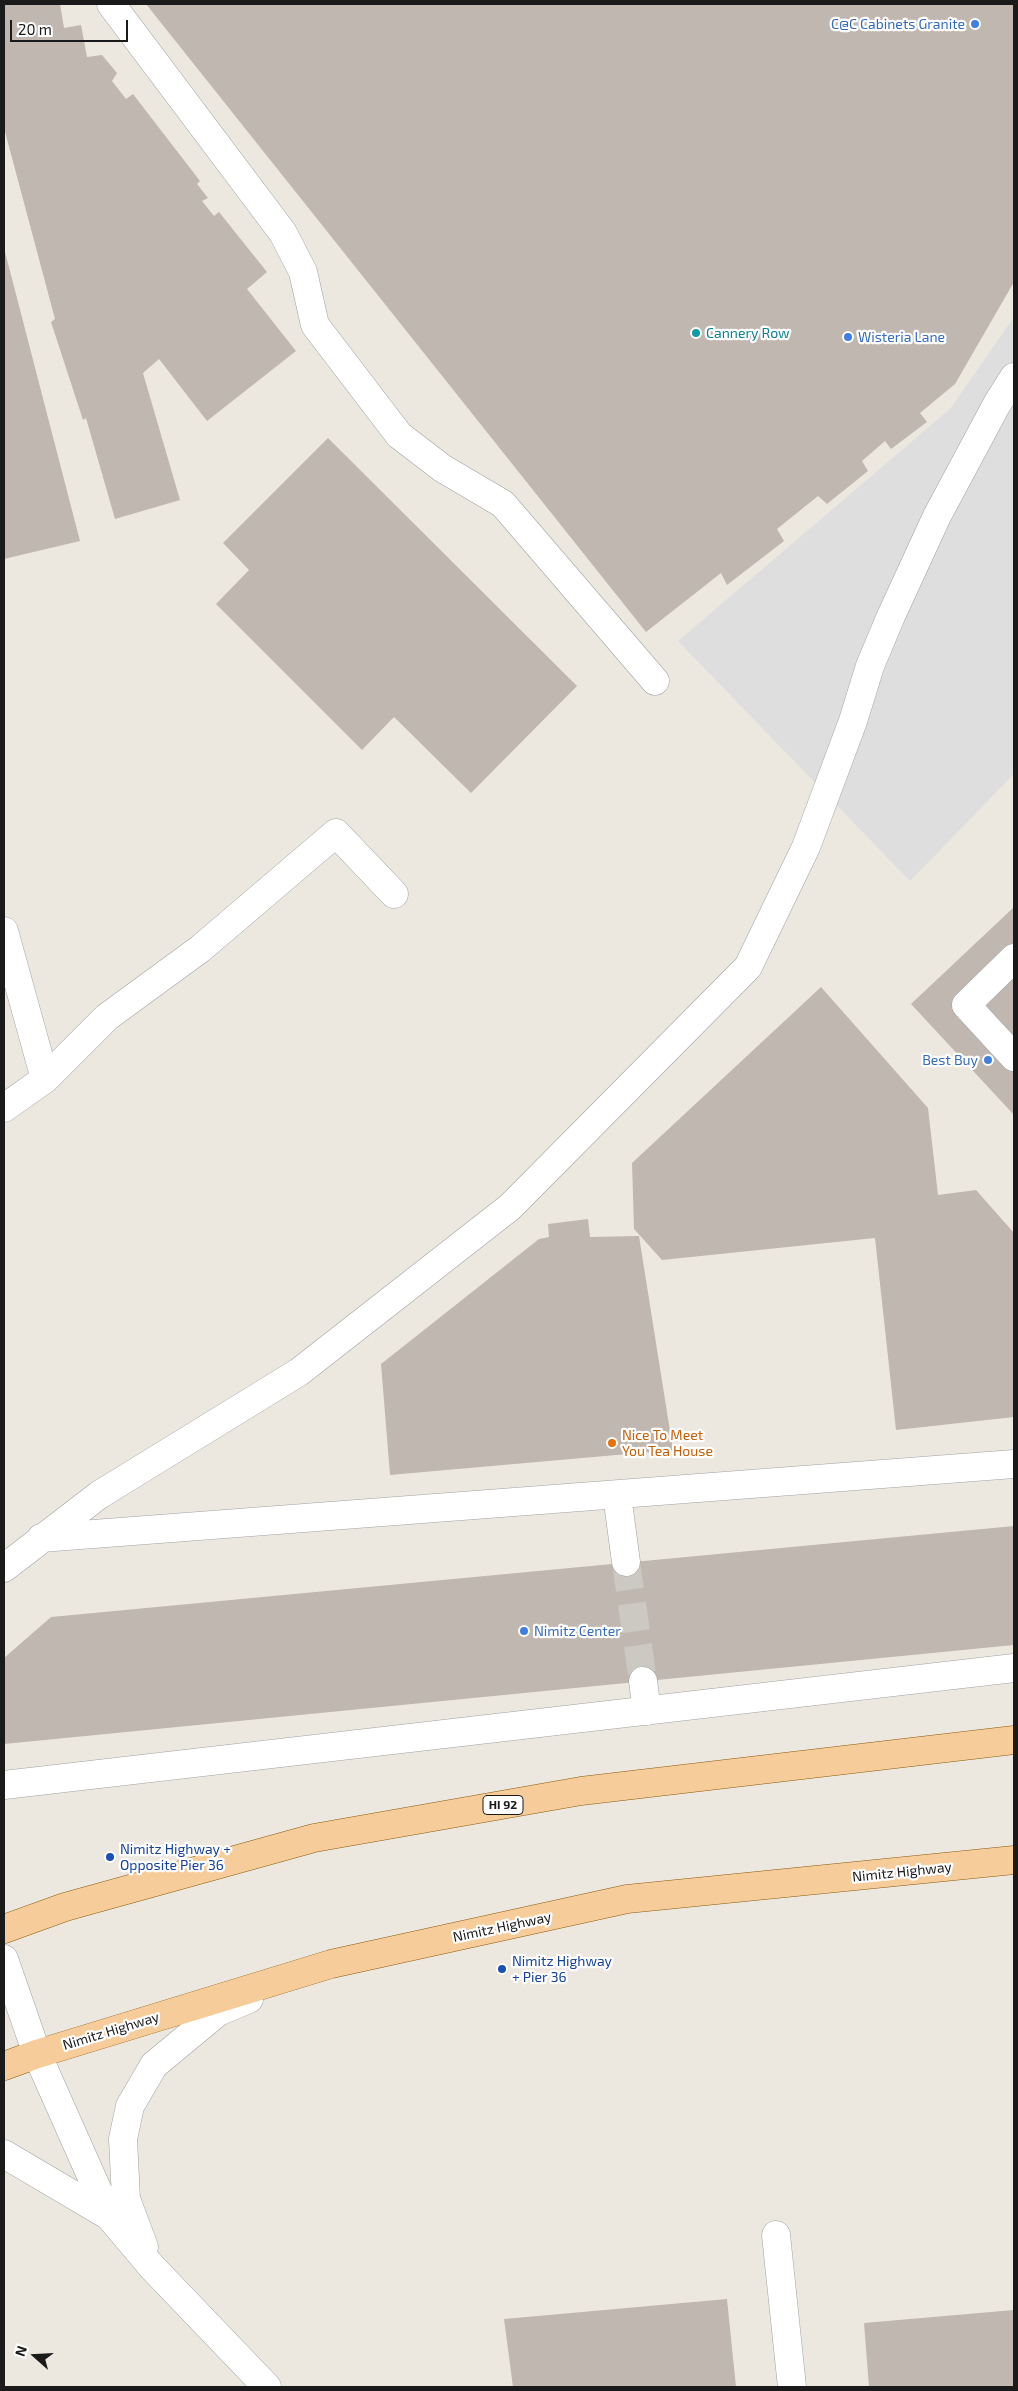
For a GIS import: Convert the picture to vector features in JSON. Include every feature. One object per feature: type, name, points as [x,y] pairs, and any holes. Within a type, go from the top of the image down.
[{"type":"main road","name":"HI 92","points":[[4,1929],[65,1907],[314,1838],[581,1791],[1014,1740]]},
{"type":"main road","name":"Nimitz Highway","points":[[4,2066],[37,2054],[332,1964],[627,1899],[1014,1860]]},
{"type":"lane","points":[[111,4],[283,233],[303,272],[315,325],[399,435],[442,468],[503,504],[655,681]]},
{"type":"lane","points":[[4,1568],[99,1495],[299,1372],[510,1207],[748,967],[806,847],[854,720],[870,666],[891,616],[937,516],[997,404],[1014,377]]},
{"type":"lane","points":[[4,1108],[46,1079],[107,1017],[200,949],[336,833],[394,894]]},
{"type":"lane","points":[[4,930],[46,1079]]},
{"type":"lane","points":[[1014,958],[966,1005],[1014,1057]]},
{"type":"lane","points":[[41,1538],[1014,1464]]},
{"type":"lane","points":[[617,1494],[626,1562]]},
{"type":"lane","points":[[4,1785],[1009,1672]]},
{"type":"lane","points":[[643,1681],[647,1712]]},
{"type":"lane","points":[[4,1959],[37,2054],[109,2216],[152,2267],[268,2387]]},
{"type":"lane","points":[[152,2267],[126,2199],[123,2138],[130,2106],[154,2065],[218,2012],[332,1964]]},
{"type":"lane","points":[[4,2154],[109,2216]]},
{"type":"lane","points":[[776,2234],[792,2387]]},
{"type":"shaded area","points":[[1014,317],[1014,774],[910,881],[678,641],[950,409]]},
{"type":"building","points":[[4,4],[60,4],[64,28],[81,25],[87,57],[102,55],[117,73],[112,81],[126,99],[133,94],[200,181],[197,184],[208,198],[202,201],[214,216],[219,212],[267,272],[247,289],[296,351],[207,421],[159,359],[143,373],[180,500],[115,519],[86,418],[83,420],[51,322],[55,319],[4,128]]},
{"type":"building","name":"Cannery Row","points":[[146,4],[1014,4],[1014,282],[955,384],[920,413],[927,422],[891,449],[885,441],[862,461],[868,471],[827,504],[818,496],[777,529],[784,541],[727,585],[721,573],[646,632]]},
{"type":"building","points":[[4,248],[80,541],[4,559]]},
{"type":"building","points":[[328,438],[577,686],[471,793],[394,717],[362,750],[216,604],[249,570],[223,543]]},
{"type":"building","name":"Best Buy","points":[[1014,907],[1014,1115],[911,1004]]},
{"type":"building","points":[[821,987],[928,1108],[938,1195],[976,1190],[1014,1233],[1014,1417],[896,1430],[875,1238],[662,1260],[634,1229],[632,1163]]},
{"type":"building","points":[[588,1219],[590,1237],[639,1236],[673,1450],[390,1475],[381,1364],[539,1239],[549,1237],[548,1224]]},
{"type":"building","name":"Nimitz Center","points":[[1014,1526],[1014,1645],[4,1744],[4,1658],[51,1617]]},
{"type":"building","points":[[727,2299],[736,2387],[513,2387],[504,2319]]},
{"type":"building","points":[[1014,2310],[1014,2387],[869,2387],[864,2323]]},
{"type":"tunnel","points":[[626,1562],[643,1681]]},
{"type":"place","name":"C@C Cabinets Granite","points":[[975,24]]},
{"type":"place","name":"Cannery Row","points":[[696,333]]},
{"type":"place","name":"Wisteria Lane","points":[[848,337]]},
{"type":"place","name":"Best Buy","points":[[988,1060]]},
{"type":"place","name":"Nice To Meet You Tea House","points":[[612,1443]]},
{"type":"place","name":"Nimitz Center","points":[[524,1631]]},
{"type":"place","name":"Nimitz Highway + Opposite Pier 36","points":[[110,1857]]},
{"type":"place","name":"Nimitz Highway + Pier 36","points":[[502,1969]]}]
